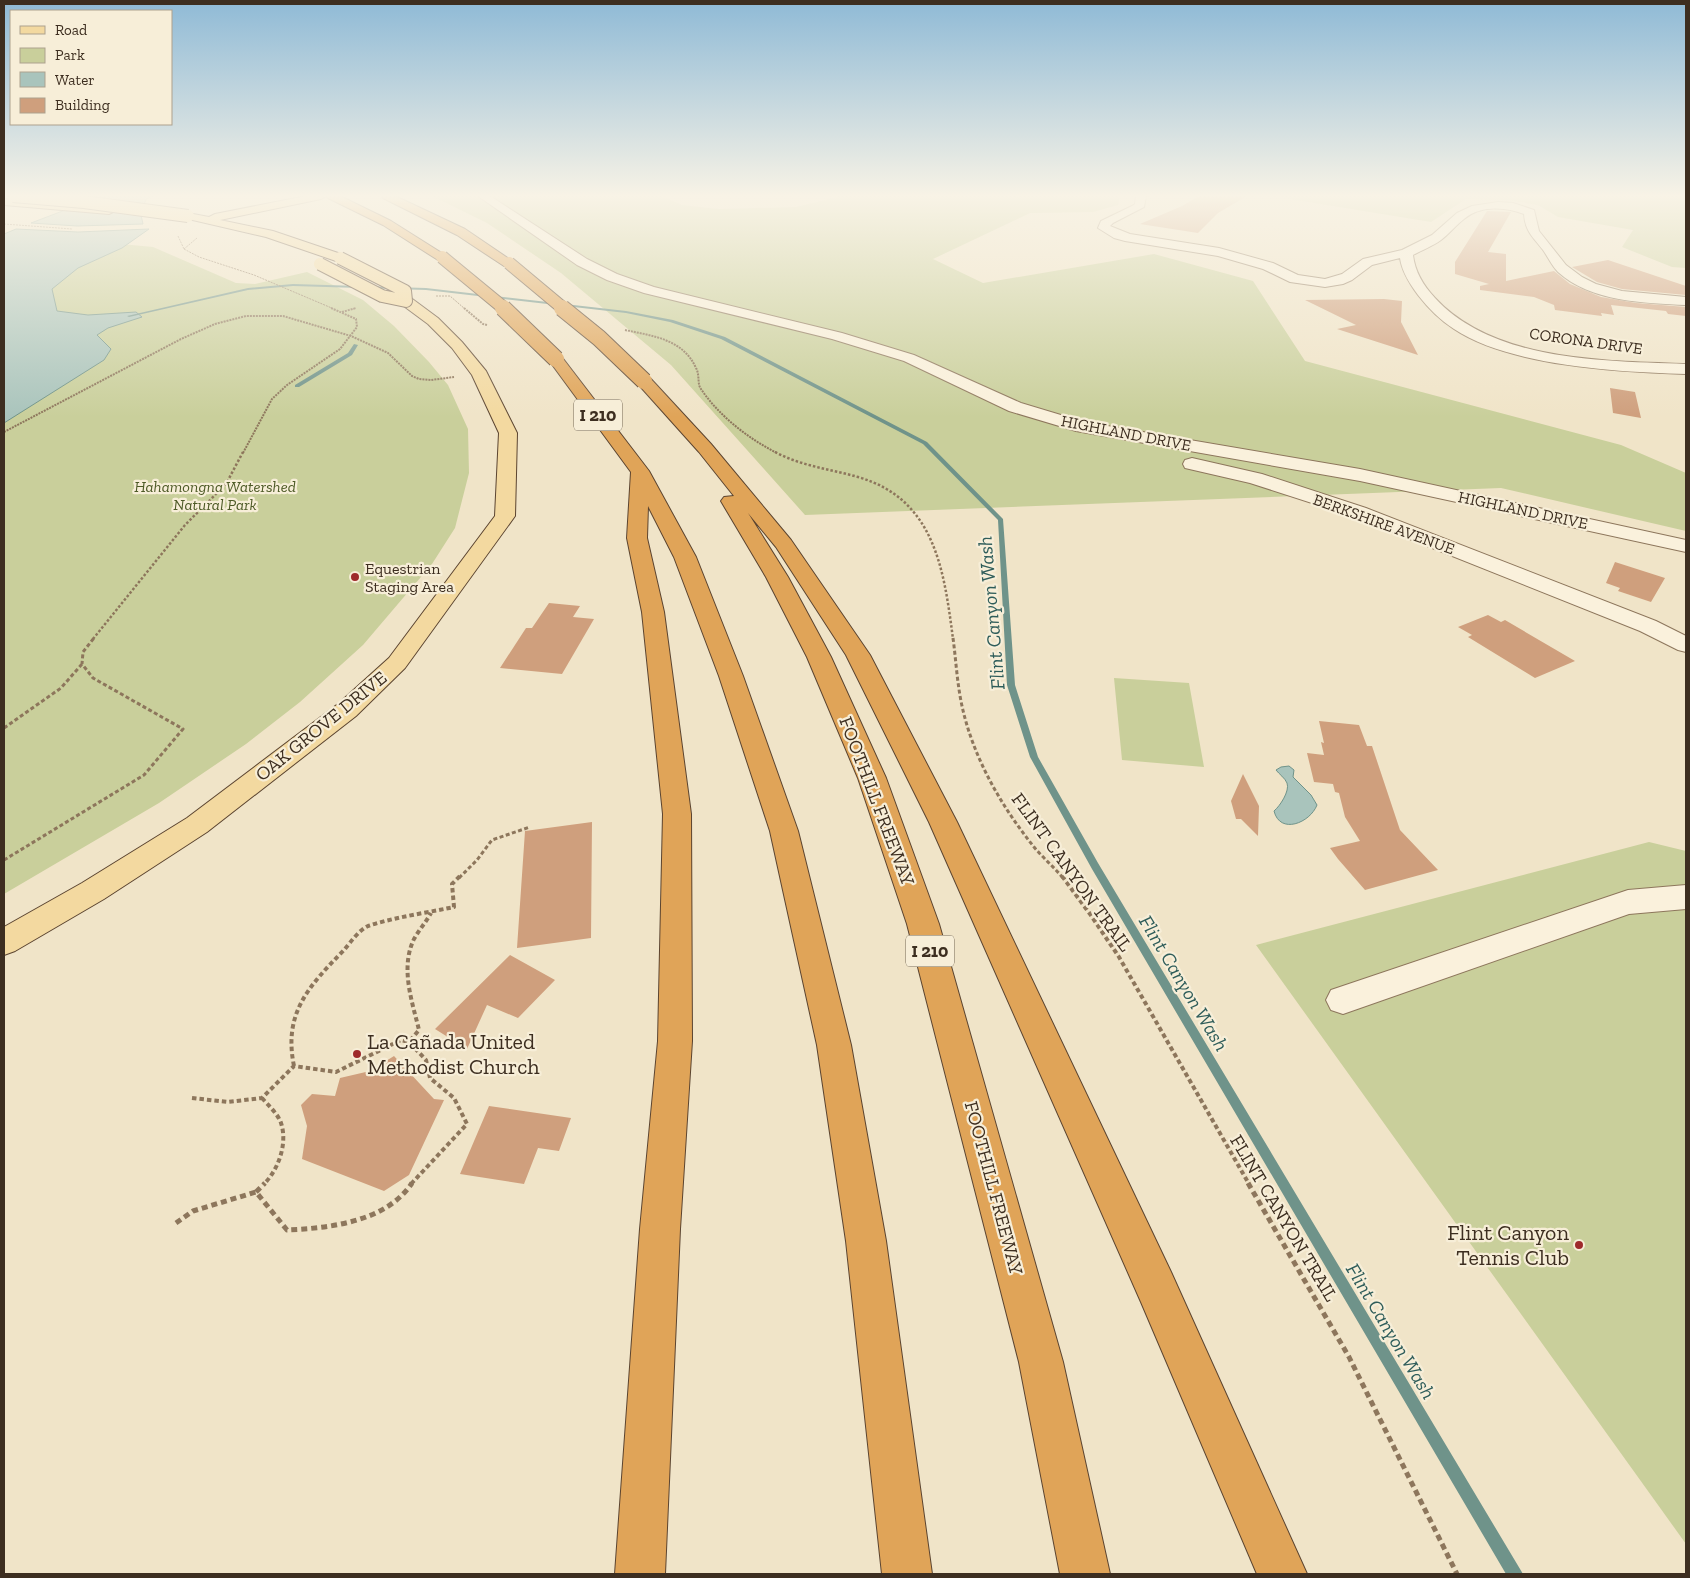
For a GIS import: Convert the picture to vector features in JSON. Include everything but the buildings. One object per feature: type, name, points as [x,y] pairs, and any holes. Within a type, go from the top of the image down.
[{"type":"highway","name":"I 210","points":[[457,270],[506,310],[556,359],[640,471],[685,557],[731,676],[784,831],[807,921],[834,1044],[866,1241],[907,1574]]},
{"type":"highway","name":"FOOTHILL FREEWAY","points":[[517,270],[599,338],[644,381],[693,445],[726,494],[777,577],[819,657],[872,778],[923,924],[978,1124],[1041,1362],[1085,1574]]},
{"type":"highway","points":[[644,381],[705,448],[784,544],[858,654],[951,840],[1156,1287],[1282,1574]]},
{"type":"highway","points":[[640,471],[637,538],[653,612],[663,685],[677,824],[675,1041],[660,1228],[640,1574]]},
{"type":"main road","name":"OAK GROVE DRIVE","points":[[4,942],[93,891],[197,825],[347,710],[398,662],[505,516],[508,433],[480,374],[457,345],[433,321],[406,301],[382,296],[331,270]]},
{"type":"main road","name":"OAK GROVE DRIVE","points":[[363,270],[405,291],[406,301]]},
{"type":"street","name":"HIGHLAND DRIVE","points":[[597,270],[648,290],[838,336],[909,358],[1015,407],[1082,427],[1360,475],[1686,546]]},
{"type":"street","points":[[1276,270],[1295,279],[1325,283],[1338,281],[1356,270]]},
{"type":"street","name":"CORONA DRIVE","points":[[1409,270],[1426,297],[1465,330],[1487,340],[1565,359],[1607,364],[1686,369]]},
{"type":"street","points":[[1564,270],[1576,279],[1604,292],[1686,300]]},
{"type":"street","name":"BERKSHIRE AVENUE","points":[[1082,427],[1080,434],[1104,446],[1255,478],[1359,512],[1648,626],[1686,645]]},
{"type":"street","points":[[1343,1000],[1628,902],[1686,897]]},
{"type":"path","points":[[4,728],[61,688],[82,664],[83,652],[91,639],[185,525],[226,484],[272,399],[287,385],[336,353],[357,327],[356,320],[254,275],[237,270]]},
{"type":"path","points":[[433,296],[450,296],[483,324],[491,325]]},
{"type":"path","points":[[4,432],[181,339],[232,319],[259,315],[283,316],[351,336],[388,353],[412,376],[419,379],[436,380],[480,374]]},
{"type":"path","name":"FLINT CANYON TRAIL","points":[[620,328],[669,339],[690,353],[701,378],[699,387],[711,404],[733,425],[764,445],[794,461],[849,473],[868,480],[896,494],[912,508],[931,540],[940,570],[949,611],[959,694],[979,758],[1007,810],[1036,851],[1057,870],[1118,956],[1216,1130],[1308,1283],[1366,1389],[1458,1574]]},
{"type":"path","points":[[4,860],[144,775],[183,729],[93,678],[82,664]]},
{"type":"path","points":[[294,1066],[290,1047],[292,1022],[301,1003],[318,976],[366,928],[454,907],[452,884],[477,860],[492,840],[530,826]]},
{"type":"path","points":[[409,1042],[420,1030],[409,989],[408,958],[413,940],[431,913]]},
{"type":"path","points":[[256,1192],[287,1230],[310,1230],[341,1224],[382,1209],[402,1198],[416,1178],[467,1124],[454,1098],[430,1078],[426,1060],[409,1042],[401,1040],[336,1072],[294,1066]]},
{"type":"path","points":[[192,1098],[228,1102],[262,1098],[294,1066]]},
{"type":"path","points":[[176,1223],[193,1212],[256,1192],[272,1176],[284,1144],[281,1122],[262,1098]]},
{"type":"green space","name":"Hahamongna Watershed Natural Park","points":[[4,270],[205,270],[236,283],[255,284],[307,272],[363,300],[394,326],[429,362],[448,385],[468,429],[469,473],[455,528],[432,564],[363,645],[300,702],[246,744],[159,803],[4,894]]},
{"type":"green space","points":[[556,270],[955,270],[983,283],[1062,270],[1211,270],[1253,281],[1305,361],[1621,445],[1686,473],[1686,531],[1501,488],[805,515],[671,365]]},
{"type":"green space","points":[[1114,678],[1189,683],[1204,767],[1122,760]]},
{"type":"green space","name":"Flint Canyon Tennis Club","points":[[1649,842],[1686,851],[1686,1544],[1256,945]]},
{"type":"water","points":[[4,270],[76,270],[52,289],[57,311],[88,315],[136,312],[142,317],[108,328],[97,335],[111,349],[104,360],[4,423]]},
{"type":"water","points":[[1289,766],[1294,770],[1293,777],[1311,795],[1317,805],[1308,817],[1295,824],[1282,823],[1274,811],[1284,798],[1288,786],[1285,779],[1276,770]]},
{"type":"waterway","name":"Flint Canyon Wash","points":[[129,316],[248,289],[293,285],[426,289],[626,312],[671,321],[723,338],[925,443],[1001,520],[1011,685],[1034,757],[1095,866],[1515,1574]]},
{"type":"waterway","points":[[297,386],[350,354],[356,345]]},
{"type":"place","name":"Equestrian Staging Area","points":[[355,577]]},
{"type":"place","name":"La Cañada United Methodist Church","points":[[357,1054]]},
{"type":"place","name":"Flint Canyon Tennis Club","points":[[1579,1245]]}]
